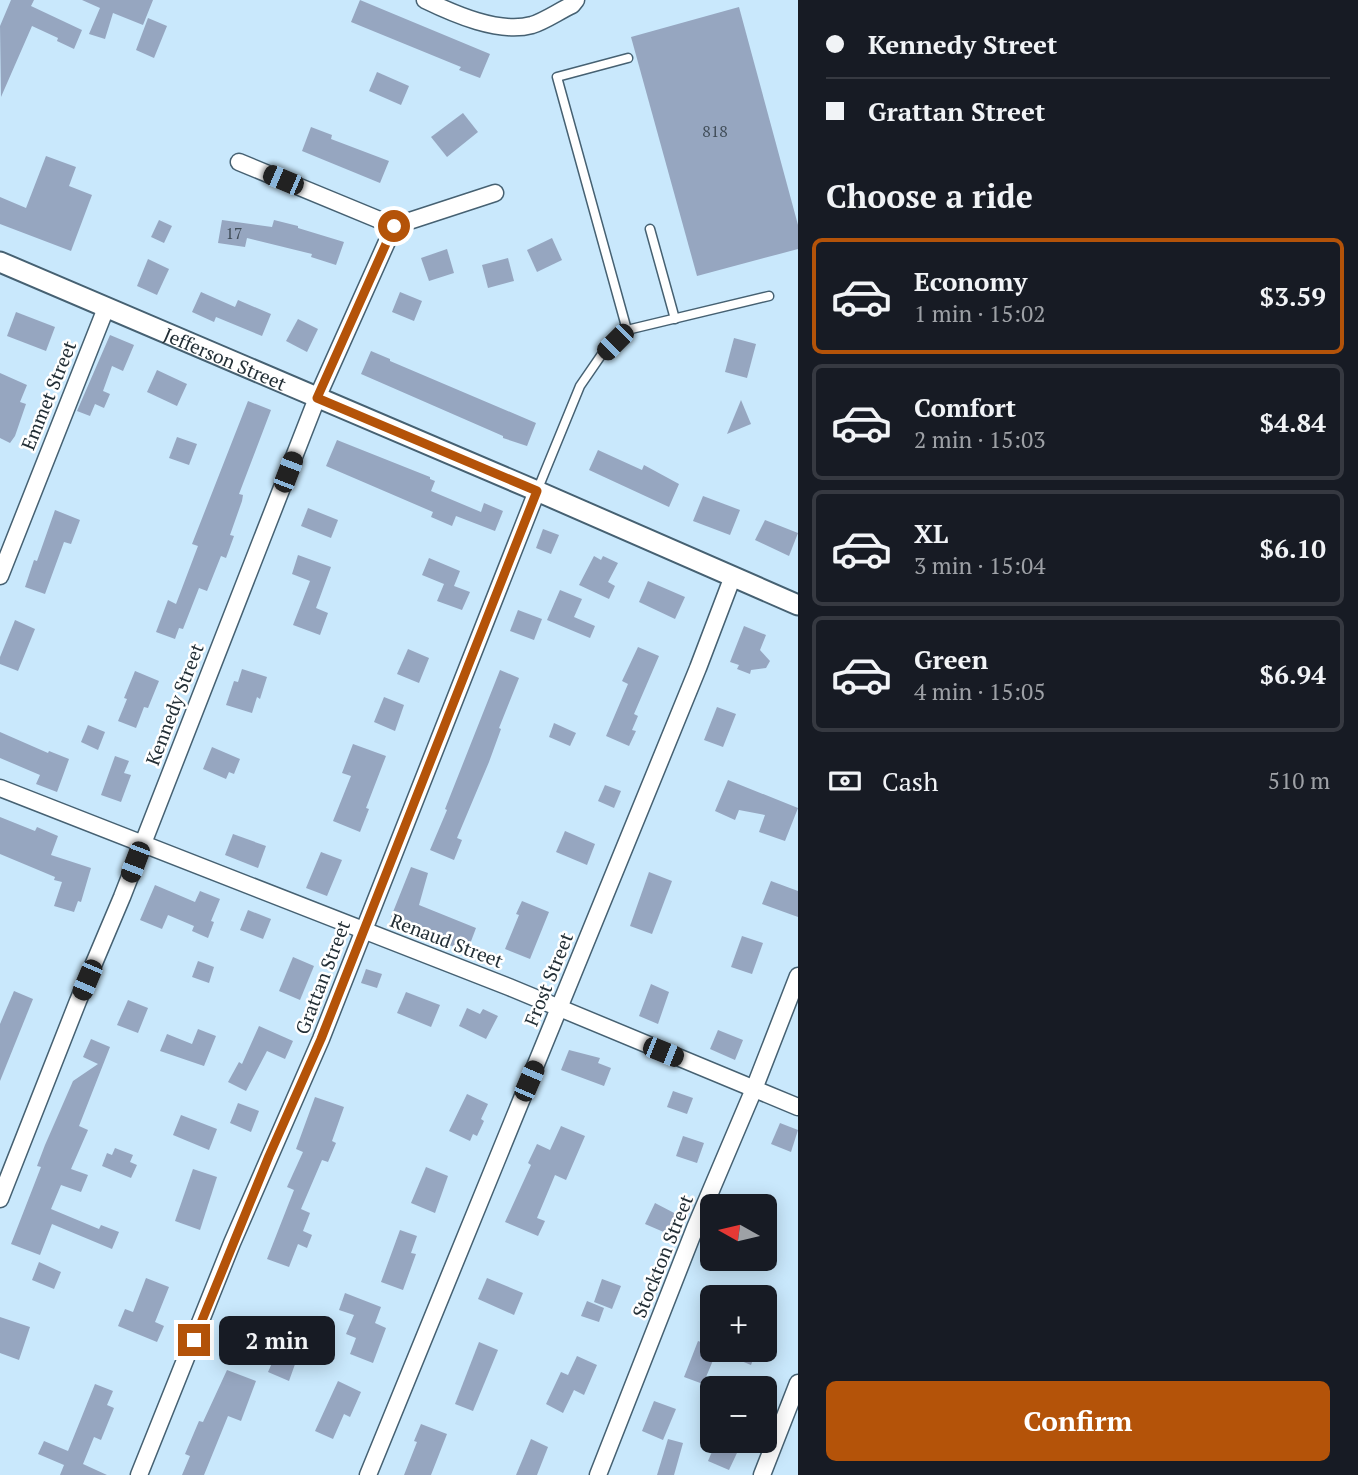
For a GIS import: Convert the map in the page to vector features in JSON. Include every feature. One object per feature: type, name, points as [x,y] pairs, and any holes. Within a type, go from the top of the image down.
[{"type":"street","points":[[425,0],[449,12],[495,26],[530,25],[572,5],[576,0]]},
{"type":"street","points":[[239,162],[394,226],[495,193]]},
{"type":"street","name":"Kennedy Street","points":[[0,1199],[317,398],[394,226]]},
{"type":"street","name":"Jefferson Street","points":[[0,262],[798,605]]},
{"type":"street","name":"Emmet Street","points":[[0,576],[106,308]]},
{"type":"street","name":"Grattan Street","points":[[139,1475],[232,1243],[321,1039],[537,491]]},
{"type":"street","name":"Frost Street","points":[[368,1475],[733,576]]},
{"type":"street","name":"Renaud Street","points":[[0,788],[363,930],[798,1107]]},
{"type":"street","name":"Stockton Street","points":[[598,1475],[798,975]]},
{"type":"street","points":[[762,1475],[798,1383]]},
{"type":"lane","points":[[627,330],[557,77],[628,58]]},
{"type":"lane","points":[[650,229],[675,320]]},
{"type":"lane","points":[[537,491],[580,386],[602,354],[627,330],[769,296]]},
{"type":"building","points":[[11,0],[34,0],[31,6],[82,30],[74,49],[32,26],[1,97],[0,26]]},
{"type":"building","points":[[82,0],[153,0],[143,25],[113,13],[105,39],[89,34],[100,8]]},
{"type":"building","points":[[360,0],[490,54],[480,78],[459,70],[461,67],[351,22]]},
{"type":"building","points":[[739,7],[798,225],[798,249],[697,276],[631,37]]},
{"type":"building","points":[[148,18],[167,26],[154,58],[136,50]]},
{"type":"building","points":[[377,72],[409,86],[401,105],[369,91]]},
{"type":"building","points":[[463,113],[478,132],[447,157],[431,137]]},
{"type":"building","points":[[311,127],[332,135],[331,139],[389,161],[380,183],[302,151]]},
{"type":"building","points":[[46,156],[76,167],[69,186],[92,195],[71,251],[0,224],[0,197],[26,208]]},
{"type":"building","points":[[159,220],[172,226],[164,243],[151,237]]},
{"type":"building","points":[[222,220],[272,227],[274,220],[344,242],[336,265],[311,257],[312,254],[247,238],[245,247],[218,243]]},
{"type":"building","points":[[552,238],[562,260],[537,272],[527,250]]},
{"type":"building","points":[[447,249],[454,273],[429,281],[421,258]]},
{"type":"building","points":[[508,258],[514,281],[488,288],[482,265]]},
{"type":"building","points":[[148,259],[169,269],[157,295],[137,286]]},
{"type":"building","points":[[201,292],[235,307],[238,300],[271,314],[262,336],[216,317],[214,322],[192,312]]},
{"type":"building","points":[[400,292],[422,301],[414,321],[392,312]]},
{"type":"building","points":[[16,312],[55,327],[46,351],[7,336]]},
{"type":"building","points":[[298,319],[318,329],[307,352],[286,341]]},
{"type":"building","points":[[110,335],[134,345],[123,371],[112,366],[103,391],[110,394],[104,408],[95,404],[90,416],[77,411]]},
{"type":"building","points":[[734,338],[756,344],[747,378],[725,372]]},
{"type":"building","points":[[371,351],[536,423],[527,446],[503,438],[361,374]]},
{"type":"building","points":[[157,370],[187,384],[177,406],[147,392]]},
{"type":"building","points":[[0,373],[27,385],[20,402],[26,404],[10,443],[0,438]]},
{"type":"building","points":[[741,400],[751,424],[727,434]]},
{"type":"building","points":[[248,401],[271,410],[239,494],[243,495],[242,501],[230,535],[234,536],[226,558],[221,556],[207,591],[199,588],[183,629],[179,628],[175,639],[156,632],[168,600],[176,604],[198,546],[192,544]]},
{"type":"building","points":[[177,437],[197,444],[189,465],[169,458]]},
{"type":"building","points":[[337,440],[430,477],[435,481],[431,491],[481,512],[484,503],[503,511],[495,531],[456,516],[452,526],[431,517],[433,512],[326,466]]},
{"type":"building","points":[[598,450],[642,470],[644,465],[679,484],[669,507],[589,470]]},
{"type":"building","points":[[703,496],[740,510],[730,535],[693,521]]},
{"type":"building","points":[[308,508],[338,520],[331,538],[301,526]]},
{"type":"building","points":[[55,510],[80,520],[71,544],[64,542],[45,594],[25,587]]},
{"type":"building","points":[[765,520],[798,533],[789,556],[755,540]]},
{"type":"building","points":[[543,529],[559,535],[551,554],[536,548]]},
{"type":"building","points":[[298,555],[331,567],[316,608],[328,613],[320,635],[293,625],[310,581],[292,574]]},
{"type":"building","points":[[594,556],[601,560],[603,556],[618,563],[608,582],[615,586],[609,599],[579,585]]},
{"type":"building","points":[[429,558],[460,571],[454,586],[470,592],[462,610],[437,601],[444,584],[422,575]]},
{"type":"building","points":[[648,581],[685,597],[675,619],[639,602]]},
{"type":"building","points":[[560,590],[582,599],[574,617],[595,626],[590,638],[547,620]]},
{"type":"building","points":[[518,610],[542,619],[534,640],[510,631]]},
{"type":"building","points":[[15,620],[35,629],[18,671],[0,664],[0,657]]},
{"type":"building","points":[[744,626],[766,635],[760,650],[770,661],[766,668],[751,670],[750,674],[737,669],[739,665],[730,662]]},
{"type":"building","points":[[638,647],[659,656],[634,714],[638,716],[632,730],[636,731],[629,746],[606,736],[628,684],[622,681]]},
{"type":"building","points":[[408,649],[429,658],[419,683],[397,674]]},
{"type":"building","points":[[242,669],[267,677],[252,713],[226,705],[234,681],[238,682]]},
{"type":"building","points":[[500,670],[519,678],[489,762],[457,838],[462,840],[454,860],[430,850]]},
{"type":"building","points":[[135,671],[159,681],[136,728],[118,721]]},
{"type":"building","points":[[384,697],[404,705],[395,731],[374,722]]},
{"type":"building","points":[[717,707],[736,714],[723,747],[704,740]]},
{"type":"building","points":[[554,723],[576,733],[570,746],[549,737]]},
{"type":"building","points":[[88,725],[105,732],[98,750],[81,742]]},
{"type":"building","points":[[0,732],[69,759],[57,792],[36,784],[40,775],[0,758]]},
{"type":"building","points":[[353,744],[386,756],[360,832],[333,821],[351,776],[342,773]]},
{"type":"building","points":[[212,747],[240,759],[234,774],[229,772],[226,779],[203,769]]},
{"type":"building","points":[[115,756],[129,761],[124,773],[131,775],[121,802],[101,795]]},
{"type":"building","points":[[728,780],[798,808],[785,841],[759,832],[765,815],[739,810],[735,820],[715,811]]},
{"type":"building","points":[[605,785],[621,791],[614,808],[598,801]]},
{"type":"building","points":[[0,817],[35,831],[37,827],[58,836],[51,855],[91,868],[81,902],[78,901],[74,912],[54,906],[62,882],[0,854]]},
{"type":"building","points":[[565,831],[595,844],[587,865],[556,852]]},
{"type":"building","points":[[233,834],[266,846],[258,868],[225,855]]},
{"type":"building","points":[[321,852],[342,860],[327,896],[306,888]]},
{"type":"building","points":[[411,867],[428,873],[419,905],[476,928],[467,952],[439,941],[441,937],[433,933],[391,917]]},
{"type":"building","points":[[649,872],[672,881],[652,934],[630,926]]},
{"type":"building","points":[[771,881],[798,891],[798,917],[762,904]]},
{"type":"building","points":[[155,885],[195,902],[200,891],[220,899],[211,921],[214,922],[208,938],[192,931],[194,926],[168,915],[162,929],[140,920]]},
{"type":"building","points":[[522,901],[549,912],[530,959],[505,949]]},
{"type":"building","points":[[248,910],[271,919],[263,939],[240,930]]},
{"type":"building","points":[[742,936],[763,943],[752,974],[731,967]]},
{"type":"building","points":[[293,957],[314,966],[300,1000],[279,991]]},
{"type":"building","points":[[198,961],[214,967],[209,983],[192,977]]},
{"type":"building","points":[[366,969],[382,974],[377,988],[361,983]]},
{"type":"building","points":[[651,984],[669,992],[658,1024],[639,1016]]},
{"type":"building","points":[[14,991],[33,999],[0,1081],[0,1024]]},
{"type":"building","points":[[406,992],[440,1005],[431,1027],[397,1013]]},
{"type":"building","points":[[128,1000],[148,1008],[138,1033],[117,1025]]},
{"type":"building","points":[[467,1008],[480,1014],[483,1009],[498,1016],[486,1039],[459,1026]]},
{"type":"building","points":[[259,1026],[293,1041],[285,1059],[267,1051],[246,1091],[228,1082],[239,1062],[242,1064]]},
{"type":"building","points":[[198,1029],[216,1036],[204,1066],[160,1051],[167,1034],[192,1044]]},
{"type":"building","points":[[718,1030],[743,1040],[735,1060],[710,1049]]},
{"type":"building","points":[[91,1039],[110,1047],[79,1126],[88,1130],[71,1169],[88,1175],[81,1192],[61,1185],[51,1209],[99,1229],[101,1225],[119,1232],[112,1249],[52,1224],[40,1255],[11,1244],[41,1167],[37,1166],[73,1081],[98,1064],[83,1057]]},
{"type":"building","points":[[569,1050],[600,1058],[598,1063],[611,1068],[604,1086],[561,1070]]},
{"type":"building","points":[[673,1091],[693,1098],[687,1114],[667,1107]]},
{"type":"building","points":[[467,1094],[488,1104],[477,1136],[473,1134],[470,1141],[449,1131]]},
{"type":"building","points":[[315,1097],[344,1107],[332,1141],[336,1143],[328,1162],[322,1160],[301,1209],[310,1213],[303,1231],[312,1235],[307,1248],[298,1244],[289,1267],[267,1259],[294,1190],[287,1187],[303,1152],[296,1149]]},
{"type":"building","points":[[238,1103],[259,1111],[251,1132],[230,1123]]},
{"type":"building","points":[[181,1115],[217,1129],[209,1150],[173,1135]]},
{"type":"building","points":[[780,1123],[798,1130],[791,1152],[771,1144]]},
{"type":"building","points":[[561,1126],[585,1136],[566,1180],[555,1175],[537,1218],[545,1221],[538,1236],[505,1222],[531,1165],[528,1163],[537,1144],[550,1150]]},
{"type":"building","points":[[683,1136],[704,1143],[697,1163],[676,1156]]},
{"type":"building","points":[[115,1148],[133,1155],[130,1162],[137,1165],[131,1178],[102,1166],[107,1153],[112,1155]]},
{"type":"building","points":[[426,1167],[448,1176],[435,1213],[411,1203]]},
{"type":"building","points":[[193,1169],[217,1177],[200,1230],[175,1221]]},
{"type":"building","points":[[655,1203],[678,1215],[670,1231],[666,1233],[645,1224]]},
{"type":"building","points":[[400,1230],[417,1236],[411,1253],[416,1254],[403,1290],[381,1282]]},
{"type":"building","points":[[39,1262],[61,1272],[54,1289],[32,1280]]},
{"type":"building","points":[[146,1278],[169,1287],[155,1322],[164,1326],[157,1342],[118,1326],[125,1309],[133,1312]]},
{"type":"building","points":[[487,1278],[523,1293],[514,1315],[478,1299]]},
{"type":"building","points":[[602,1279],[621,1286],[612,1309],[594,1302]]},
{"type":"building","points":[[345,1293],[381,1307],[375,1323],[386,1328],[373,1363],[350,1354],[356,1338],[346,1334],[354,1315],[339,1310]]},
{"type":"building","points":[[587,1301],[604,1308],[599,1322],[581,1316]]},
{"type":"building","points":[[267,1316],[298,1330],[296,1335],[304,1339],[289,1381],[268,1372],[276,1354],[255,1345]]},
{"type":"building","points":[[0,1317],[30,1327],[19,1360],[0,1353]]},
{"type":"building","points":[[698,1341],[700,1342],[700,1362],[712,1362],[706,1376],[700,1376],[700,1383],[684,1377]]},
{"type":"building","points":[[479,1342],[498,1350],[473,1411],[455,1404]]},
{"type":"building","points":[[577,1356],[597,1365],[584,1395],[574,1390],[563,1413],[546,1404],[561,1372],[568,1375]]},
{"type":"building","points":[[227,1370],[256,1381],[241,1421],[228,1416],[204,1475],[182,1475],[190,1456],[185,1454],[199,1421],[203,1422]]},
{"type":"building","points":[[338,1381],[361,1392],[350,1417],[344,1414],[333,1439],[315,1431]]},
{"type":"building","points":[[95,1384],[113,1391],[107,1405],[114,1408],[101,1440],[94,1437],[83,1464],[107,1475],[60,1475],[64,1465],[38,1454],[44,1441],[68,1451]]},
{"type":"building","points":[[654,1401],[676,1409],[663,1440],[642,1431]]},
{"type":"building","points":[[421,1424],[447,1434],[431,1475],[404,1475],[417,1442],[414,1441]]},
{"type":"building","points":[[531,1439],[548,1447],[537,1475],[516,1475]]},
{"type":"building","points":[[668,1439],[683,1443],[674,1475],[657,1475]]},
{"type":"building","points":[[711,1453],[737,1453],[729,1470],[708,1461]]},
{"type":"route","points":[[194,1340],[232,1243],[321,1039],[537,491],[317,398],[394,226]]}]
